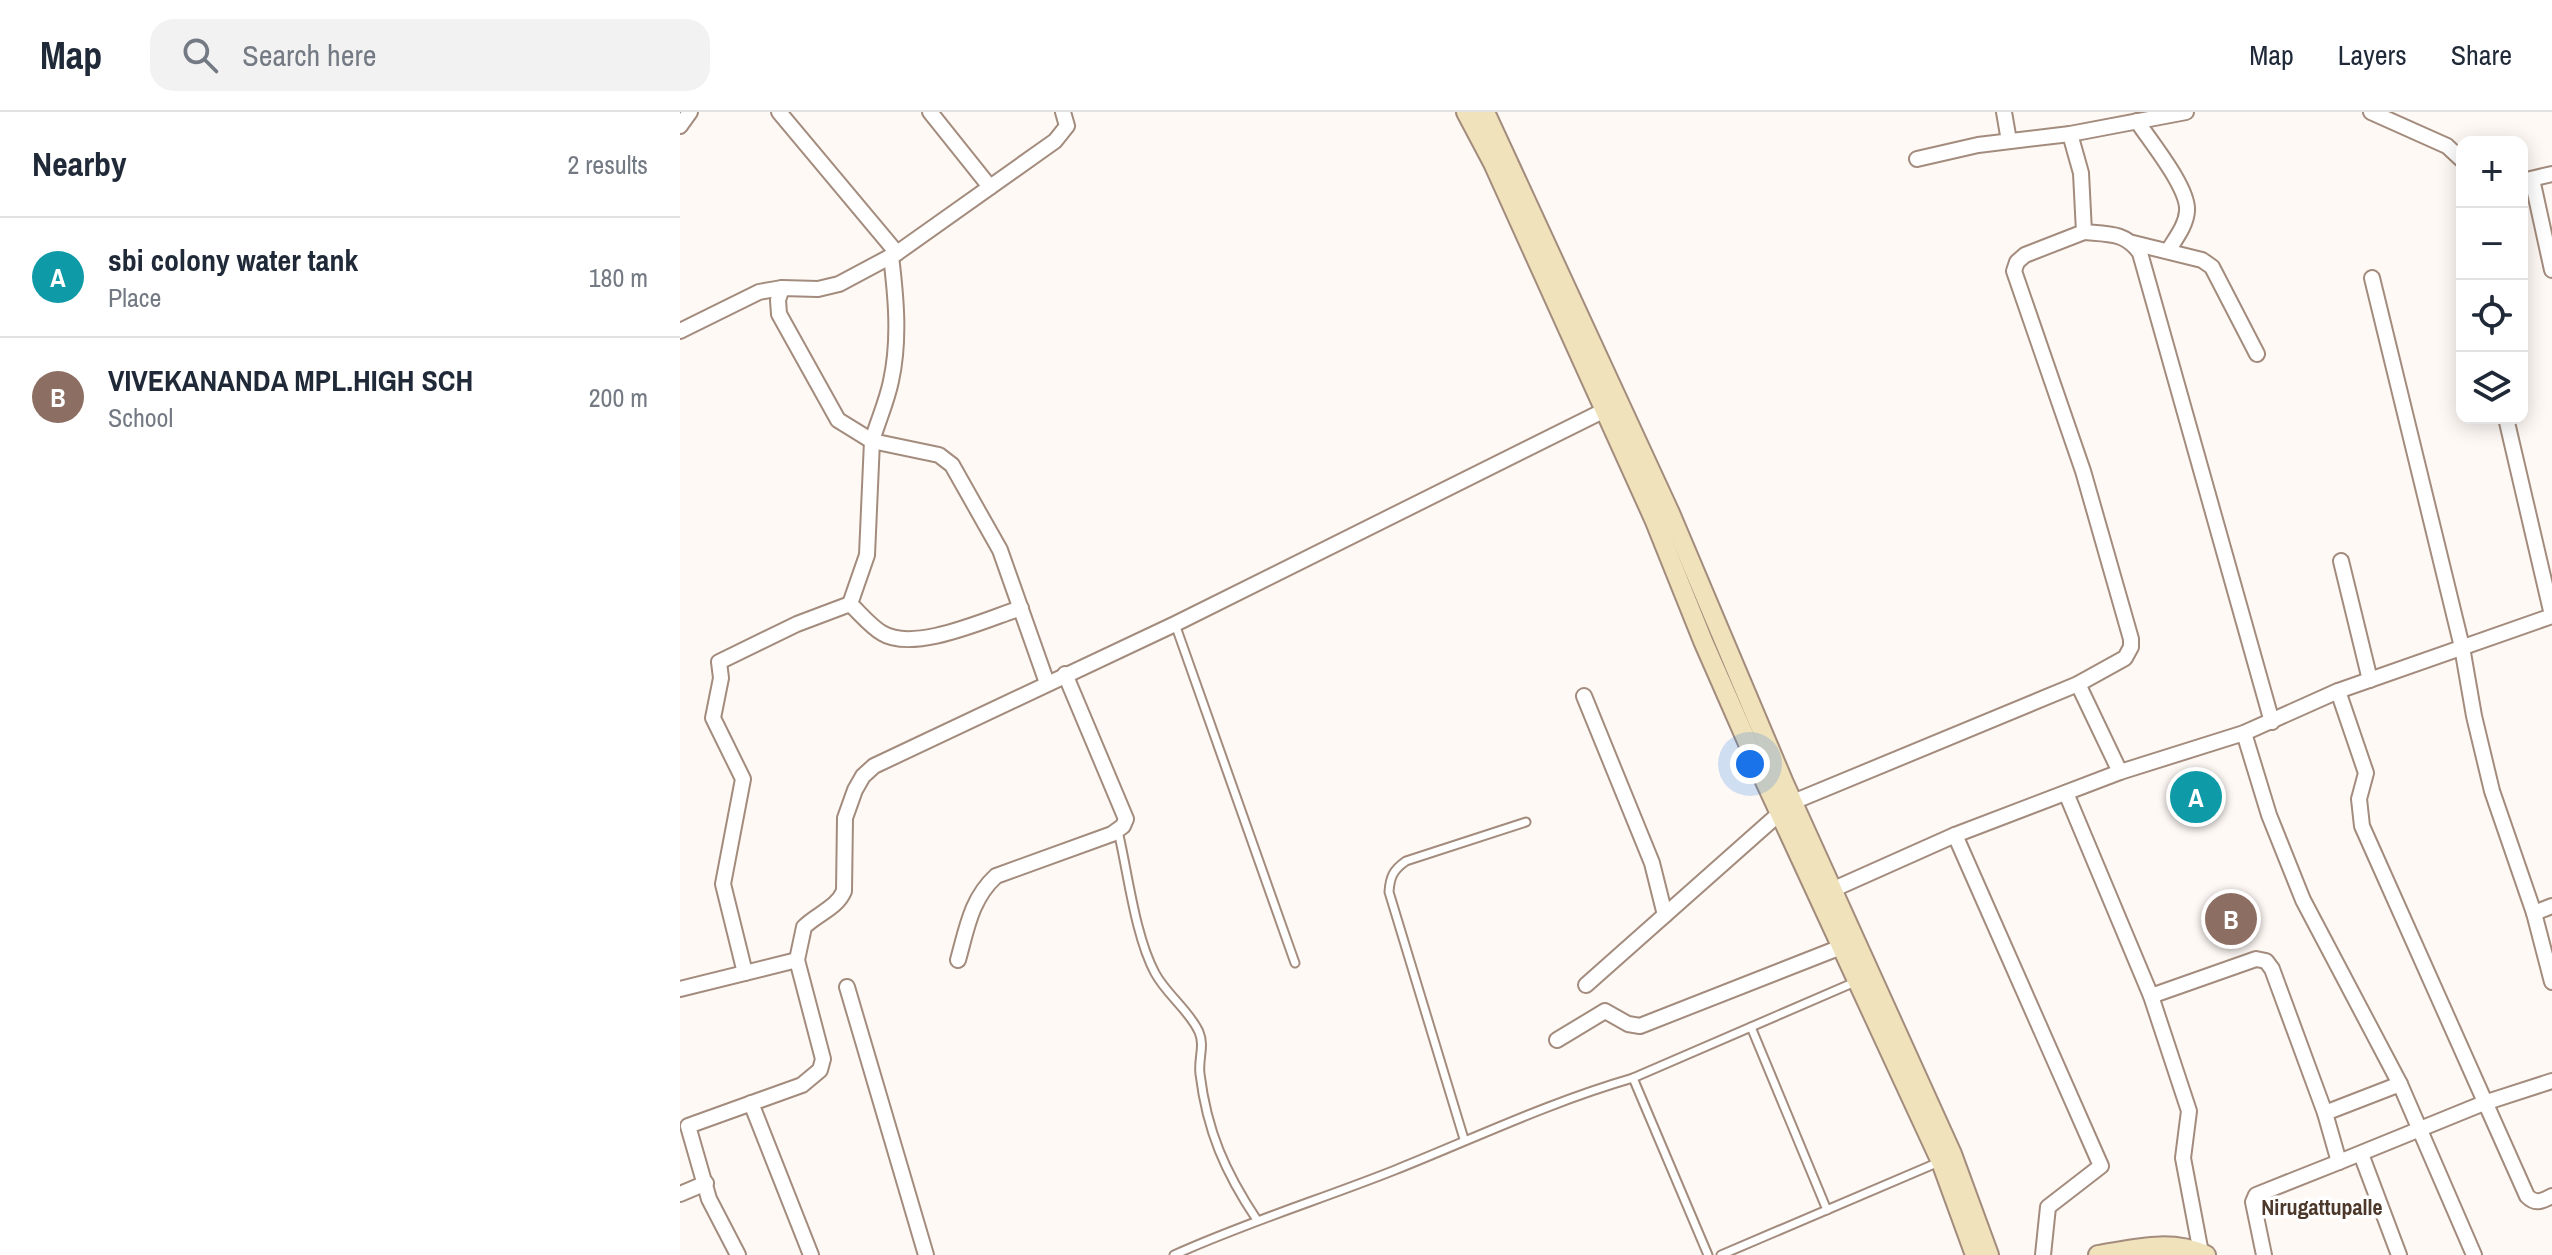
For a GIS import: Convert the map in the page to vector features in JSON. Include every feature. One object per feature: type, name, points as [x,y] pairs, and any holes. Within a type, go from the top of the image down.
[{"type":"main road","points":[[1475,113],[1612,407],[1787,807],[1952,1154],[1989,1255]]},
{"type":"main road","points":[[1826,892],[1841,947],[1941,1162],[1975,1255]]},
{"type":"main road","points":[[2098,1255],[2153,1245],[2179,1246],[2203,1254]]},
{"type":"street","points":[[680,126],[690,112]]},
{"type":"street","points":[[779,112],[894,254],[897,322],[891,382],[872,441],[867,555],[850,604]]},
{"type":"street","points":[[930,112],[990,187]]},
{"type":"street","points":[[680,331],[759,292],[782,288],[818,289],[839,284],[894,254],[1064,133],[1067,126],[1063,112]]},
{"type":"street","points":[[2004,112],[2009,141]]},
{"type":"street","points":[[1917,159],[2186,112]]},
{"type":"street","points":[[2371,112],[2447,146],[2456,154]]},
{"type":"street","points":[[2137,121],[2183,191],[2188,209],[2183,227],[2168,251]]},
{"type":"street","points":[[2070,134],[2081,173],[2084,232]]},
{"type":"street","points":[[2528,180],[2552,174]]},
{"type":"street","points":[[2528,184],[2552,270]]},
{"type":"street","points":[[1586,985],[1787,807],[2078,684],[2125,658],[2131,647],[2131,639],[2083,471],[2014,271],[2017,262],[2025,255],[2084,232],[2123,236],[2140,253],[2272,722]]},
{"type":"street","points":[[2133,243],[2202,260],[2212,267],[2257,354]]},
{"type":"street","points":[[2372,278],[2462,647],[2492,791],[2534,913],[2552,982]]},
{"type":"street","points":[[782,288],[778,300],[779,314],[838,420],[872,441],[939,455],[952,465],[1000,550],[1047,683]]},
{"type":"street","points":[[738,1255],[709,1199],[706,1183],[684,1127],[802,1085],[820,1070],[823,1059],[797,960],[804,927],[834,906],[844,891],[845,818],[863,776],[874,766],[1175,624],[1612,407]]},
{"type":"street","points":[[1826,892],[1955,835],[2120,772],[2244,733],[2272,722],[2300,705],[2552,615],[2507,424]]},
{"type":"street","points":[[2341,561],[2370,680]]},
{"type":"street","points":[[850,604],[882,634],[904,641],[944,634],[1021,608]]},
{"type":"street","points":[[745,973],[723,884],[743,779],[713,718],[721,678],[719,662],[797,624],[850,604]]},
{"type":"street","points":[[958,960],[975,903],[982,889],[996,876],[1118,831],[1126,819],[1065,674]]},
{"type":"street","points":[[2078,684],[2120,772]]},
{"type":"street","points":[[2338,691],[2366,773],[2359,799],[2362,826],[2527,1196],[2539,1202],[2552,1196]]},
{"type":"street","points":[[1584,696],[1652,863],[1665,915]]},
{"type":"street","points":[[2244,733],[2269,815],[2303,900],[2400,1084],[2474,1255]]},
{"type":"street","points":[[2066,793],[2151,996],[2189,1111],[2183,1158],[2203,1254]]},
{"type":"street","points":[[1955,835],[2101,1166],[2048,1207],[2043,1255]]},
{"type":"street","points":[[2534,913],[2552,906]]},
{"type":"street","points":[[1557,1040],[1605,1011],[1628,1024],[1640,1026],[1841,947]]},
{"type":"street","points":[[2151,996],[2256,959],[2266,961],[2272,969],[2325,1113],[2339,1162]]},
{"type":"street","points":[[680,989],[797,960]]},
{"type":"street","points":[[847,987],[926,1255]]},
{"type":"street","points":[[2264,1255],[2253,1202],[2256,1195],[2419,1128],[2552,1081]]},
{"type":"street","points":[[2325,1113],[2400,1084]]},
{"type":"street","points":[[751,1103],[811,1255]]},
{"type":"street","points":[[2361,1154],[2399,1255]]},
{"type":"street","points":[[680,1194],[706,1183]]},
{"type":"lane","points":[[1175,624],[1295,963]]},
{"type":"lane","points":[[1464,1139],[1389,892],[1390,879],[1396,868],[1406,861],[1526,822]]},
{"type":"lane","points":[[1118,831],[1148,959],[1160,982],[1200,1033],[1199,1070],[1213,1137],[1234,1185],[1257,1220]]},
{"type":"lane","points":[[1174,1255],[1590,1090],[1633,1078],[1857,981]]},
{"type":"lane","points":[[1751,1027],[1827,1210]]},
{"type":"lane","points":[[1633,1078],[1708,1255]]},
{"type":"lane","points":[[1721,1255],[1941,1162]]},
{"type":"building","points":[[2196,778],[2211,784],[2217,799],[2211,814],[2196,820],[2181,814],[2175,799],[2181,784]]},
{"type":"place","name":"sbi colony water tank","points":[[2196,797]]},
{"type":"place","name":"VIVEKANANDA MPL.HIGH SCH","points":[[2231,919]]},
{"type":"district","name":"Nirugattupalle","points":[[2322,1207]]}]
